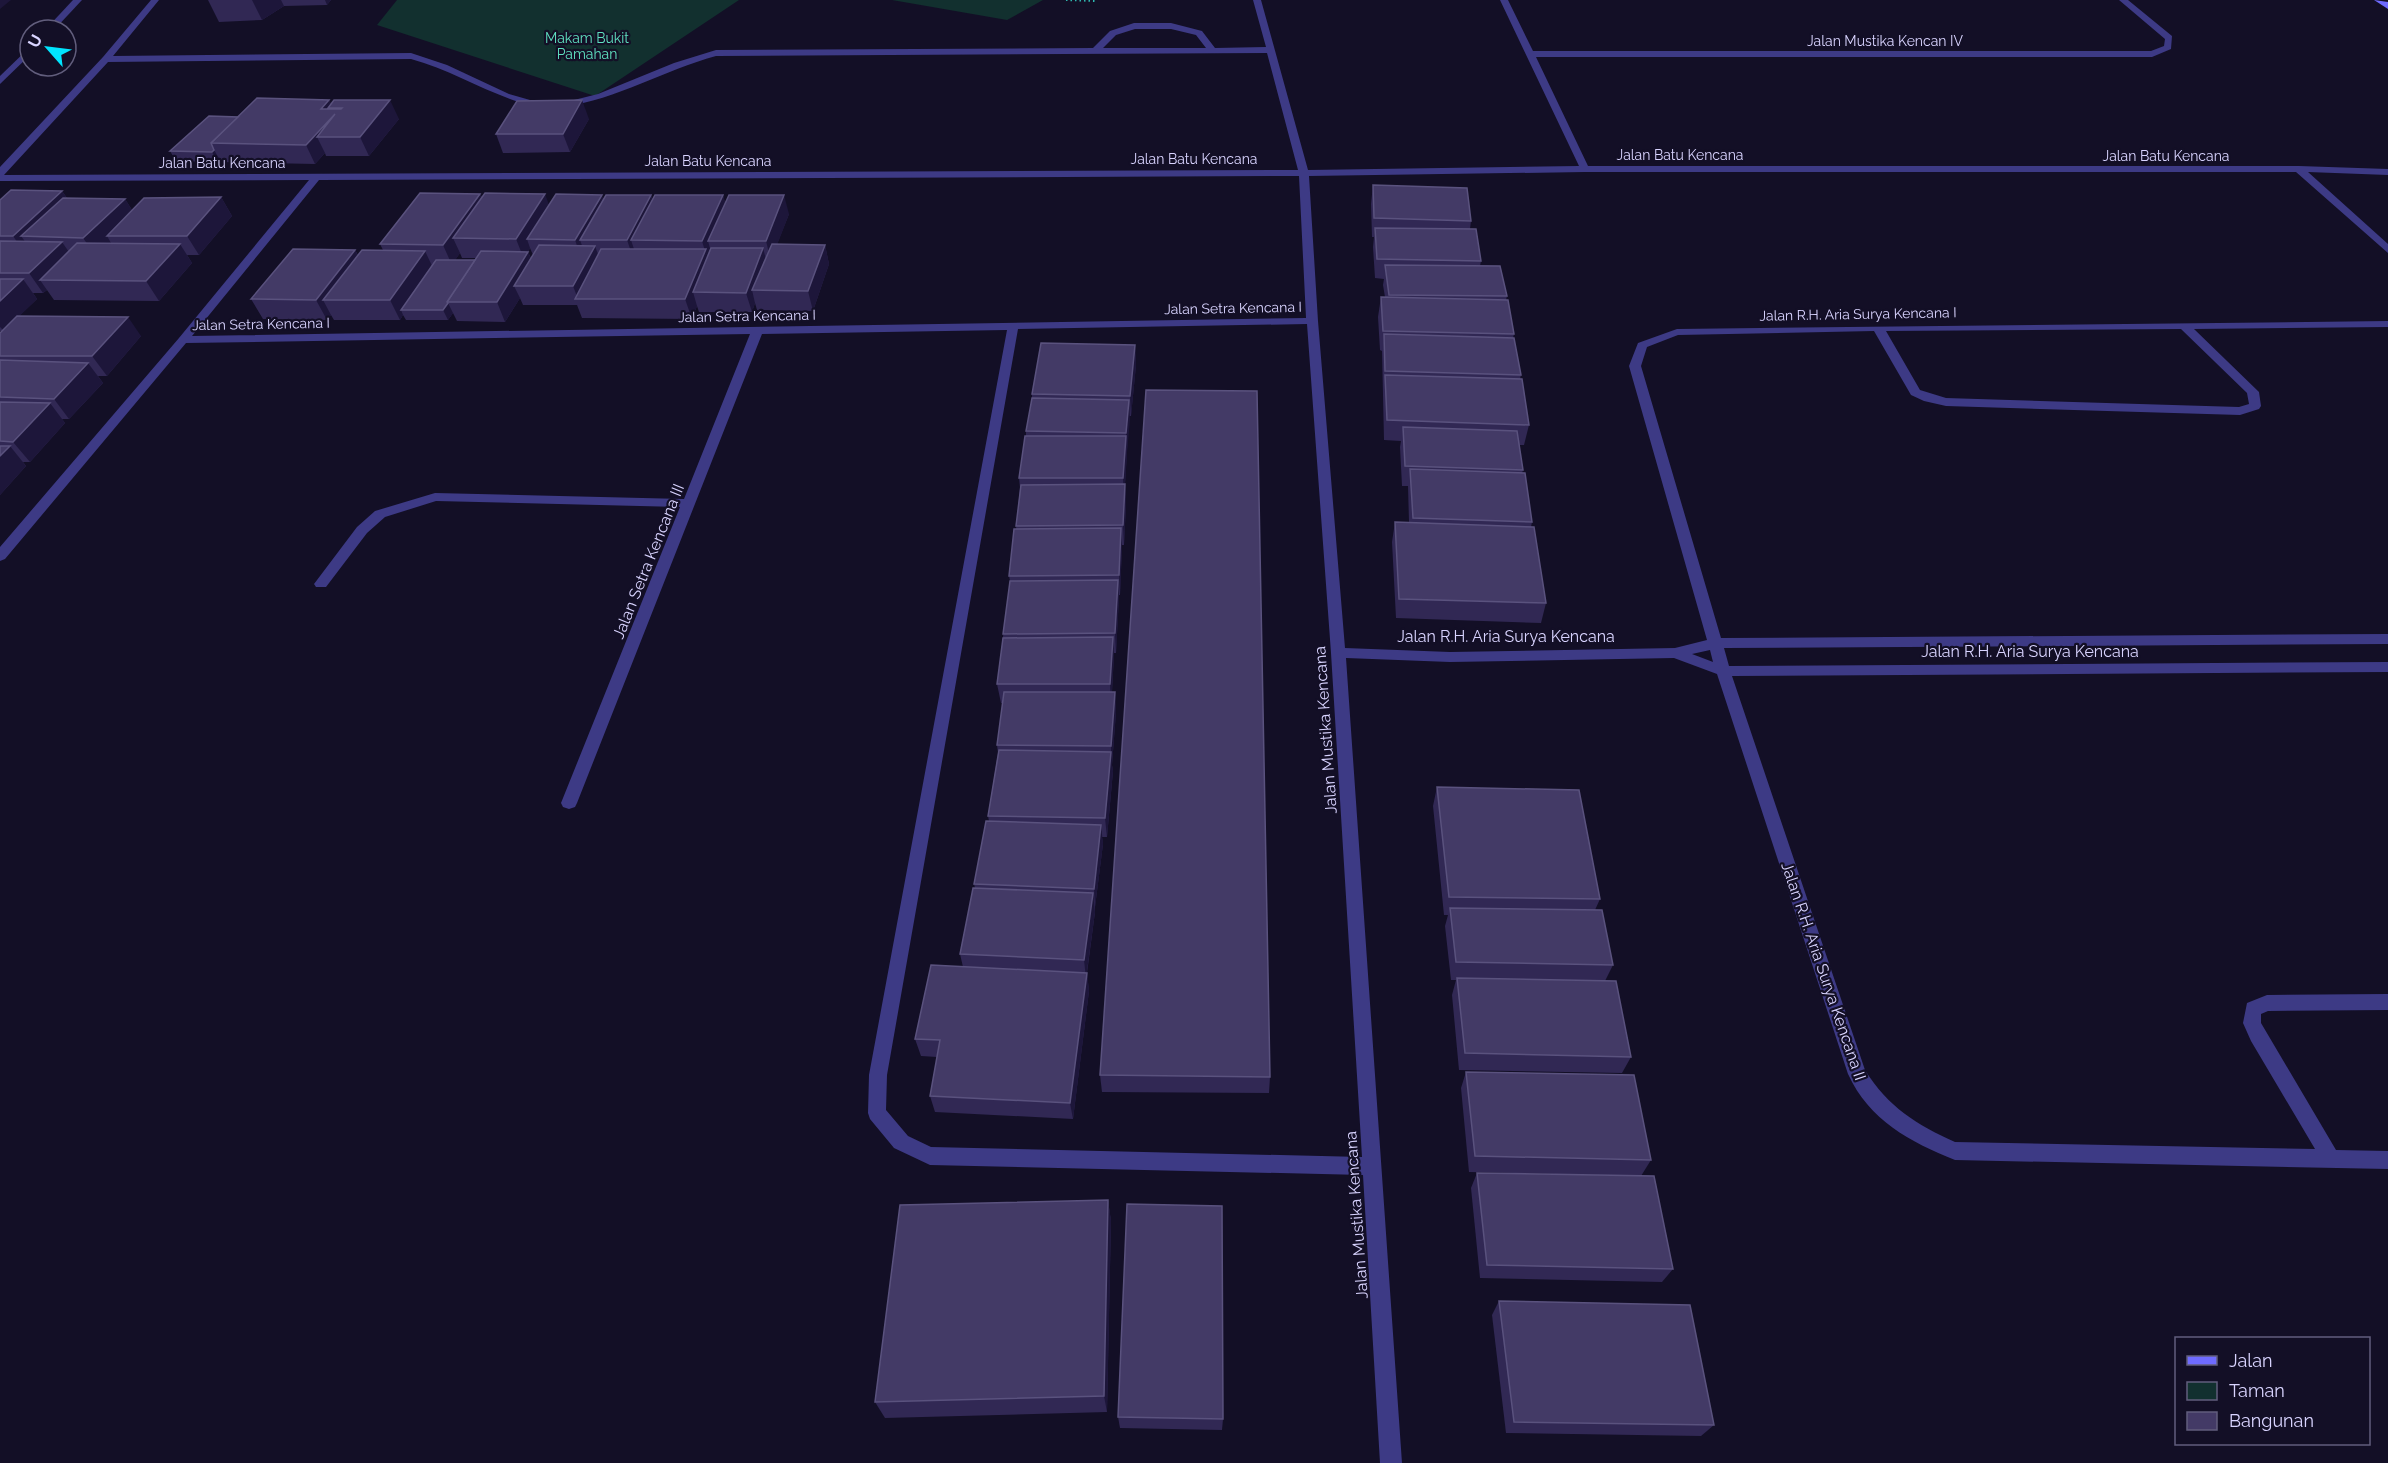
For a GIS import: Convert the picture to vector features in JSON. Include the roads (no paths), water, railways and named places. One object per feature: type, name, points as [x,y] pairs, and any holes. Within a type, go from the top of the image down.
[{"type":"street","points":[[61,18],[78,0]]},
{"type":"street","points":[[0,173],[106,59],[155,0]]},
{"type":"street","name":"Jalan Mustika Kencana","points":[[1257,0],[1304,174],[1312,321],[1338,653],[1391,1463]]},
{"type":"street","points":[[1504,0],[1585,168]]},
{"type":"street","name":"Jalan Mustika Kencan IV","points":[[1531,54],[2152,54],[2168,47],[2169,38],[2122,0]]},
{"type":"street","points":[[2378,0],[2388,6]]},
{"type":"street","points":[[1095,51],[1113,33],[1134,26],[1171,26],[1198,33],[1212,50]]},
{"type":"street","points":[[106,59],[411,56],[433,61],[509,99],[549,105],[594,99],[691,58],[716,53],[1270,50]]},
{"type":"street","points":[[0,81],[18,62]]},
{"type":"street","name":"Jalan Batu Kencana","points":[[0,178],[1304,174],[1585,168],[2299,169],[2388,172]]},
{"type":"street","points":[[2299,169],[2388,250]]},
{"type":"street","points":[[0,556],[183,340],[317,176]]},
{"type":"street","name":"Jalan Setra Kencana I","points":[[183,340],[1312,321]]},
{"type":"street","name":"Jalan R.H. Aria Surya Kencana I","points":[[1716,643],[1635,366],[1642,345],[1677,332],[2388,324]]},
{"type":"street","points":[[1878,328],[1915,392],[1946,402],[2240,411],[2255,406],[2253,392],[2184,326]]},
{"type":"street","points":[[1013,327],[878,1075],[877,1113],[901,1142],[930,1156],[1371,1166]]},
{"type":"street","name":"Jalan Setra Kencana III","points":[[569,803],[757,331]]},
{"type":"street","points":[[321,584],[362,530],[380,514],[435,497],[689,503]]},
{"type":"street","name":"Jalan R.H. Aria Surya Kencana","points":[[1338,653],[1450,657],[1675,653],[1716,643],[2388,639]]},
{"type":"street","name":"Jalan R.H. Aria Surya Kencana II","points":[[1716,643],[1857,1074],[1870,1098],[1891,1118],[1918,1135],[1955,1151],[2388,1160]]},
{"type":"street","name":"Jalan R.H. Aria Surya Kencana","points":[[1675,653],[1724,671],[2388,666]]},
{"type":"street","points":[[2331,1159],[2257,1035],[2252,1023],[2253,1009],[2267,1003],[2388,1002]]},
{"type":"park label","name":"Makam Bukit Pamahan","points":[[587,46]]}]
